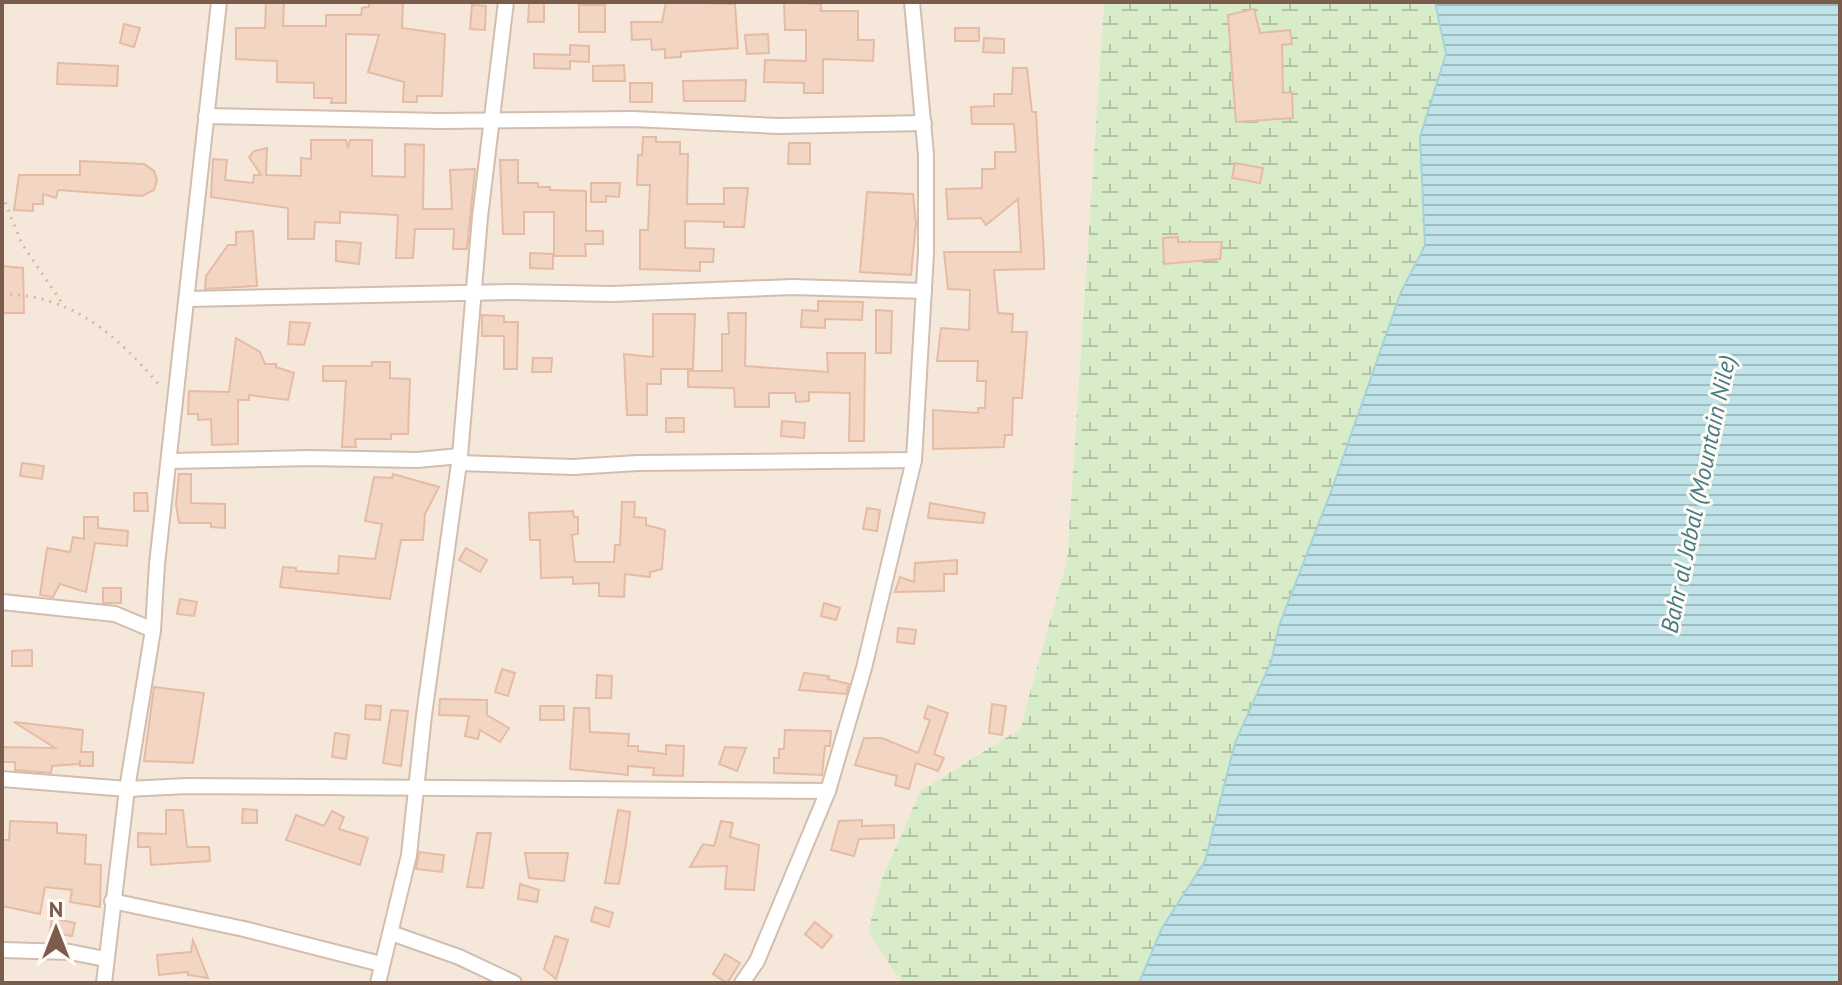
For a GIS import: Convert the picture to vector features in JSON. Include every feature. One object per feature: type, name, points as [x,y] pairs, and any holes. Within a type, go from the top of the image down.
[{"type":"street","points":[[104,983],[127,789],[153,630],[219,2]]},
{"type":"street","points":[[378,983],[409,855],[460,459],[472,343],[472,294],[506,2]]},
{"type":"street","points":[[742,983],[757,961],[828,791],[864,668],[914,460],[924,291],[924,123],[912,2]]},
{"type":"street","points":[[206,116],[633,119],[779,126],[924,123]]},
{"type":"street","points":[[187,299],[612,294],[793,287],[924,291]]},
{"type":"street","points":[[169,461],[460,459],[573,467],[638,463],[914,460]]},
{"type":"street","points":[[2,602],[115,614],[153,630]]},
{"type":"street","points":[[2,779],[127,789],[187,786],[828,791]]},
{"type":"street","points":[[112,901],[244,929],[381,964]]},
{"type":"street","points":[[391,933],[459,957],[514,983]]},
{"type":"street","points":[[2,950],[70,952],[105,959]]},
{"type":"path","points":[[2,195],[22,244],[63,305]]},
{"type":"path","points":[[2,294],[48,298],[63,305],[130,352],[175,404]]},
{"type":"shaded area","points":[[2,2],[1104,2],[1067,560],[1020,729],[920,791],[881,881],[868,932],[902,983],[2,983]]},
{"type":"green space","points":[[1104,2],[1435,2],[1446,54],[1420,137],[1425,246],[1401,292],[1332,489],[1279,625],[1271,662],[1235,743],[1205,861],[1162,928],[1139,983],[902,983],[868,932],[881,881],[920,791],[1020,729],[1067,560]]},
{"type":"water","name":"Bahr al Jabal (Mountain Nile)","points":[[1435,2],[1840,2],[1840,983],[1139,983],[1162,928],[1205,861],[1235,743],[1271,662],[1279,626],[1332,489],[1401,292],[1425,246],[1420,137],[1446,54]]},
{"type":"building","points":[[266,2],[284,2],[283,26],[326,26],[326,15],[361,15],[362,8],[369,7],[369,2],[403,2],[402,28],[445,34],[442,96],[417,96],[417,102],[403,102],[404,82],[368,72],[379,35],[346,34],[346,103],[331,103],[332,98],[314,98],[314,83],[277,82],[277,61],[236,59],[236,28],[265,28]]},
{"type":"building","points":[[529,2],[544,2],[544,22],[528,22]]},
{"type":"building","points":[[666,2],[735,4],[738,48],[681,52],[681,57],[665,58],[665,49],[652,50],[651,39],[632,40],[631,22],[662,22]]},
{"type":"building","points":[[784,2],[821,4],[821,11],[858,11],[858,40],[874,40],[873,61],[823,59],[823,93],[804,93],[804,83],[764,82],[765,60],[806,61],[806,30],[785,30]]},
{"type":"building","points":[[472,5],[486,6],[485,30],[470,29]]},
{"type":"building","points":[[579,5],[605,5],[605,32],[579,32]]},
{"type":"building","points":[[1254,9],[1260,33],[1290,30],[1292,44],[1282,45],[1283,93],[1292,92],[1293,118],[1236,122],[1228,15]]},
{"type":"building","points":[[124,24],[140,28],[134,47],[120,43]]},
{"type":"building","points":[[955,28],[979,28],[979,41],[955,41]]},
{"type":"building","points":[[768,34],[769,53],[747,54],[745,35]]},
{"type":"building","points":[[984,38],[1004,39],[1004,53],[983,52]]},
{"type":"building","points":[[570,45],[589,46],[589,62],[570,61],[570,69],[534,68],[534,54],[570,55]]},
{"type":"building","points":[[58,63],[118,66],[117,86],[57,84]]},
{"type":"building","points":[[624,65],[625,81],[593,81],[593,66]]},
{"type":"building","points":[[1013,68],[1027,68],[1032,112],[1036,112],[1044,258],[1044,269],[994,270],[998,313],[1013,314],[1012,332],[1027,332],[1022,398],[1013,398],[1012,435],[1005,435],[1004,447],[933,449],[933,410],[978,413],[978,408],[985,408],[986,381],[977,381],[978,361],[937,361],[941,328],[969,330],[970,290],[948,289],[944,252],[1021,252],[1018,199],[986,225],[981,218],[948,219],[946,189],[982,188],[982,169],[995,169],[995,152],[1016,152],[1014,124],[972,124],[971,107],[994,106],[994,94],[1012,94]]},
{"type":"building","points":[[746,80],[745,101],[684,101],[683,81]]},
{"type":"building","points":[[630,83],[652,83],[652,102],[630,102]]},
{"type":"building","points":[[643,137],[656,137],[656,142],[680,142],[680,154],[688,154],[687,204],[724,204],[724,188],[748,188],[744,227],[724,227],[724,222],[685,221],[685,248],[714,249],[713,262],[700,262],[700,271],[640,269],[640,230],[648,230],[650,185],[637,185],[638,155],[642,155]]},
{"type":"building","points":[[311,140],[346,140],[348,148],[350,140],[372,140],[372,176],[405,177],[405,144],[424,145],[423,209],[452,209],[450,170],[475,169],[467,249],[453,249],[454,229],[415,229],[413,258],[396,258],[398,215],[340,212],[340,223],[315,222],[314,239],[288,239],[288,208],[211,197],[213,159],[227,160],[225,180],[253,183],[254,175],[261,175],[249,157],[254,151],[267,148],[266,175],[301,176],[301,158],[311,159]]},
{"type":"building","points":[[789,143],[810,143],[810,164],[788,164]]},
{"type":"building","points":[[500,160],[518,160],[518,183],[538,183],[538,187],[550,187],[550,190],[586,191],[586,231],[603,231],[603,244],[585,244],[586,256],[554,256],[554,212],[524,212],[524,234],[503,234]]},
{"type":"building","points":[[80,161],[144,164],[154,171],[157,180],[154,190],[142,196],[58,190],[56,198],[43,194],[43,204],[33,204],[33,211],[14,210],[19,175],[80,175]]},
{"type":"building","points":[[1235,163],[1263,168],[1260,183],[1232,178]]},
{"type":"building","points":[[591,183],[620,183],[619,197],[606,196],[606,202],[591,202]]},
{"type":"building","points":[[867,192],[913,194],[916,223],[911,275],[860,272]]},
{"type":"building","points":[[253,231],[257,286],[205,289],[206,276],[228,245],[236,245],[236,232]]},
{"type":"building","points":[[1178,237],[1178,242],[1222,242],[1220,259],[1164,264],[1163,238]]},
{"type":"building","points":[[336,241],[361,243],[359,264],[336,261]]},
{"type":"building","points":[[530,253],[553,254],[553,269],[530,268]]},
{"type":"building","points":[[2,266],[23,268],[24,313],[2,313]]},
{"type":"building","points":[[818,301],[863,302],[862,320],[825,319],[825,328],[801,327],[802,310],[818,311]]},
{"type":"building","points":[[876,310],[892,311],[891,353],[876,353]]},
{"type":"building","points":[[728,313],[746,313],[745,366],[828,372],[827,353],[865,353],[864,441],[849,441],[850,393],[809,392],[809,401],[796,402],[795,393],[769,393],[769,407],[735,407],[734,388],[688,387],[688,371],[722,371],[722,334],[729,334]]},
{"type":"building","points":[[653,314],[695,314],[693,369],[661,369],[661,384],[647,384],[647,415],[627,415],[624,354],[653,357]]},
{"type":"building","points":[[482,315],[504,316],[504,322],[518,322],[517,369],[504,369],[504,336],[482,336]]},
{"type":"building","points":[[290,322],[310,323],[304,345],[288,344]]},
{"type":"building","points":[[236,338],[260,352],[265,364],[276,364],[276,367],[294,373],[288,400],[249,395],[249,400],[238,400],[238,444],[212,445],[211,419],[198,420],[198,414],[188,414],[189,391],[229,392]]},
{"type":"building","points":[[533,358],[552,358],[551,372],[532,372]]},
{"type":"building","points":[[372,362],[390,362],[390,378],[410,379],[408,434],[391,434],[391,439],[355,439],[356,447],[342,447],[346,381],[323,381],[323,366],[372,366]]},
{"type":"building","points":[[666,418],[684,418],[684,432],[666,432]]},
{"type":"building","points":[[782,421],[805,423],[804,438],[781,436]]},
{"type":"building","points":[[22,463],[44,466],[42,479],[20,476]]},
{"type":"building","points":[[179,474],[191,474],[191,503],[225,504],[225,528],[211,527],[211,523],[179,523],[176,504]]},
{"type":"building","points":[[393,474],[439,487],[425,514],[423,540],[401,540],[390,599],[280,587],[283,567],[338,574],[339,556],[375,559],[382,524],[365,521],[374,477],[392,478]]},
{"type":"building","points":[[134,493],[147,493],[148,511],[134,511]]},
{"type":"building","points":[[622,502],[635,502],[634,517],[646,518],[646,525],[665,530],[662,569],[650,572],[650,577],[625,574],[624,597],[599,596],[599,583],[573,584],[573,577],[541,578],[540,540],[530,540],[529,513],[573,511],[574,517],[578,517],[578,534],[572,535],[575,562],[614,562],[615,545],[620,545]]},
{"type":"building","points":[[930,503],[985,513],[983,523],[928,518]]},
{"type":"building","points":[[867,508],[880,510],[877,531],[863,529]]},
{"type":"building","points":[[84,517],[98,517],[98,528],[128,531],[127,546],[95,543],[86,592],[60,584],[53,597],[40,595],[47,548],[70,552],[73,537],[84,539]]},
{"type":"building","points":[[466,548],[487,560],[480,572],[459,560]]},
{"type":"building","points":[[957,560],[957,574],[944,574],[944,591],[895,592],[900,577],[914,582],[915,563]]},
{"type":"building","points":[[103,588],[121,588],[121,603],[103,603]]},
{"type":"building","points":[[180,599],[197,602],[194,616],[177,614]]},
{"type":"building","points":[[824,603],[840,608],[836,620],[821,616]]},
{"type":"building","points":[[898,628],[916,630],[914,644],[897,642]]},
{"type":"building","points":[[32,650],[32,666],[12,666],[12,651]]},
{"type":"building","points":[[502,669],[515,673],[508,696],[495,692]]},
{"type":"building","points":[[804,673],[829,676],[828,679],[849,684],[846,694],[799,690]]},
{"type":"building","points":[[597,675],[612,676],[611,698],[596,698]]},
{"type":"building","points":[[154,687],[204,693],[193,763],[144,761]]},
{"type":"building","points":[[440,699],[487,700],[487,715],[509,728],[500,742],[480,730],[478,739],[465,736],[469,716],[439,715]]},
{"type":"building","points":[[992,704],[1006,706],[1002,735],[989,733]]},
{"type":"building","points":[[366,705],[381,706],[380,720],[365,719]]},
{"type":"building","points":[[540,706],[564,706],[564,720],[540,720]]},
{"type":"building","points":[[928,706],[948,713],[934,754],[944,758],[938,771],[916,763],[909,789],[895,785],[897,776],[855,765],[864,738],[882,738],[918,753],[930,720],[924,718]]},
{"type":"building","points":[[574,708],[589,708],[590,732],[629,734],[628,746],[638,746],[638,751],[666,754],[666,745],[684,746],[683,776],[653,775],[654,768],[628,766],[628,775],[570,769]]},
{"type":"building","points":[[391,710],[408,711],[401,766],[383,763]]},
{"type":"building","points":[[14,722],[83,730],[81,752],[93,752],[93,766],[80,766],[80,760],[79,764],[52,766],[51,773],[15,770],[15,762],[2,762],[2,747],[55,748]]},
{"type":"building","points":[[785,730],[831,731],[830,746],[825,746],[822,775],[774,773],[774,758],[779,758],[779,749],[784,749]]},
{"type":"building","points":[[335,733],[349,735],[346,759],[332,757]]},
{"type":"building","points":[[725,747],[746,748],[737,771],[719,764]]},
{"type":"building","points":[[243,809],[257,810],[257,823],[242,823]]},
{"type":"building","points":[[166,810],[183,810],[187,847],[209,847],[210,861],[151,865],[150,847],[138,847],[138,833],[166,834]]},
{"type":"building","points":[[618,810],[630,812],[619,884],[605,883]]},
{"type":"building","points":[[332,811],[344,817],[339,829],[368,838],[360,865],[286,840],[296,815],[324,826]]},
{"type":"building","points":[[862,820],[862,826],[894,825],[894,838],[859,839],[854,856],[831,850],[839,821]]},
{"type":"building","points":[[10,821],[57,823],[57,833],[86,835],[85,864],[101,865],[100,907],[70,902],[72,890],[45,887],[40,914],[2,906],[2,840],[9,840]]},
{"type":"building","points":[[721,821],[733,823],[730,837],[759,845],[754,890],[725,889],[727,866],[690,867],[703,844],[714,846]]},
{"type":"building","points":[[477,833],[491,833],[483,888],[467,887]]},
{"type":"building","points":[[419,852],[444,855],[442,872],[416,869]]},
{"type":"building","points":[[525,853],[568,853],[564,881],[529,878]]},
{"type":"building","points":[[520,884],[539,890],[537,902],[518,899]]},
{"type":"building","points":[[595,907],[613,913],[609,927],[591,921]]},
{"type":"building","points":[[52,918],[75,923],[72,936],[50,932]]},
{"type":"building","points":[[815,922],[832,936],[822,948],[805,934]]},
{"type":"building","points":[[555,936],[568,940],[556,979],[544,969]]},
{"type":"building","points":[[193,940],[208,978],[188,975],[188,972],[159,975],[157,955],[191,952]]},
{"type":"building","points":[[725,954],[740,963],[727,983],[713,974]]}]
